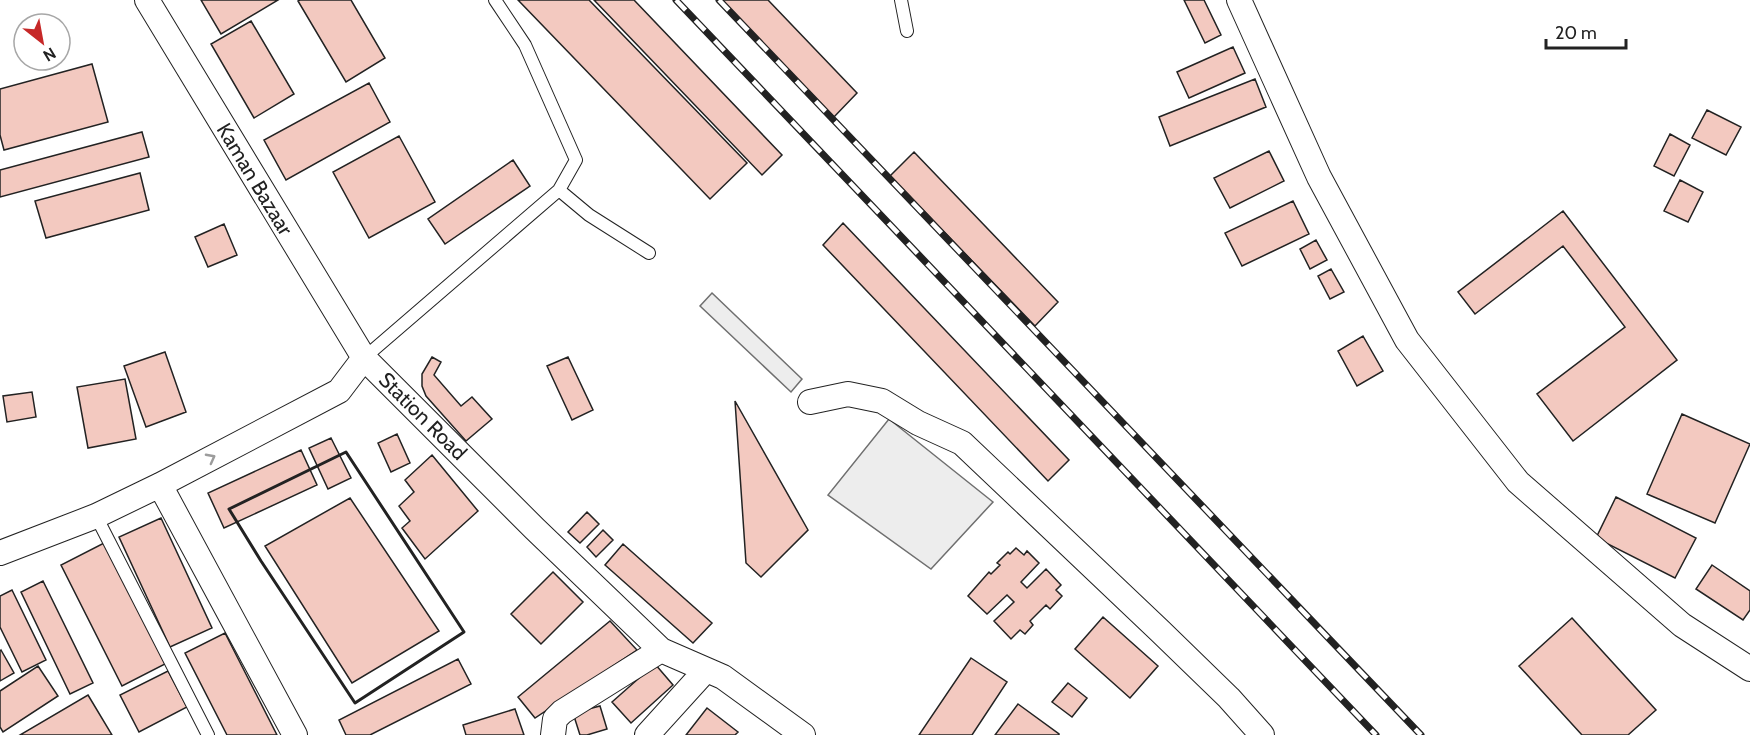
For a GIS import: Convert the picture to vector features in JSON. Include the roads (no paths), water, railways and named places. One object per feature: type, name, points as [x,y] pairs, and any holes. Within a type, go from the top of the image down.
[{"type":"street","name":"Kaman Bazaar","points":[[147,0],[364,358]]},
{"type":"street","points":[[1239,0],[1319,177],[1407,340],[1518,482],[1682,625],[1750,669]]},
{"type":"street","name":"Station Road","points":[[0,553],[96,516],[339,391],[364,358],[535,529],[661,650],[723,677],[803,735]]},
{"type":"street","points":[[810,402],[848,394],[882,401],[918,423],[962,443],[1229,698],[1262,735]]},
{"type":"street","points":[[160,485],[295,735]]},
{"type":"street","points":[[553,735],[555,719],[562,712],[661,650]]},
{"type":"street","points":[[647,735],[706,670]]},
{"type":"lane","points":[[364,358],[559,190],[576,160],[525,45],[495,0]]},
{"type":"lane","points":[[901,0],[907,31]]},
{"type":"lane","points":[[559,190],[590,215],[649,252]]},
{"type":"lane","points":[[96,516],[208,735]]},
{"type":"railway","points":[[676,0],[1376,735]]},
{"type":"railway","points":[[719,0],[1421,735]]}]
